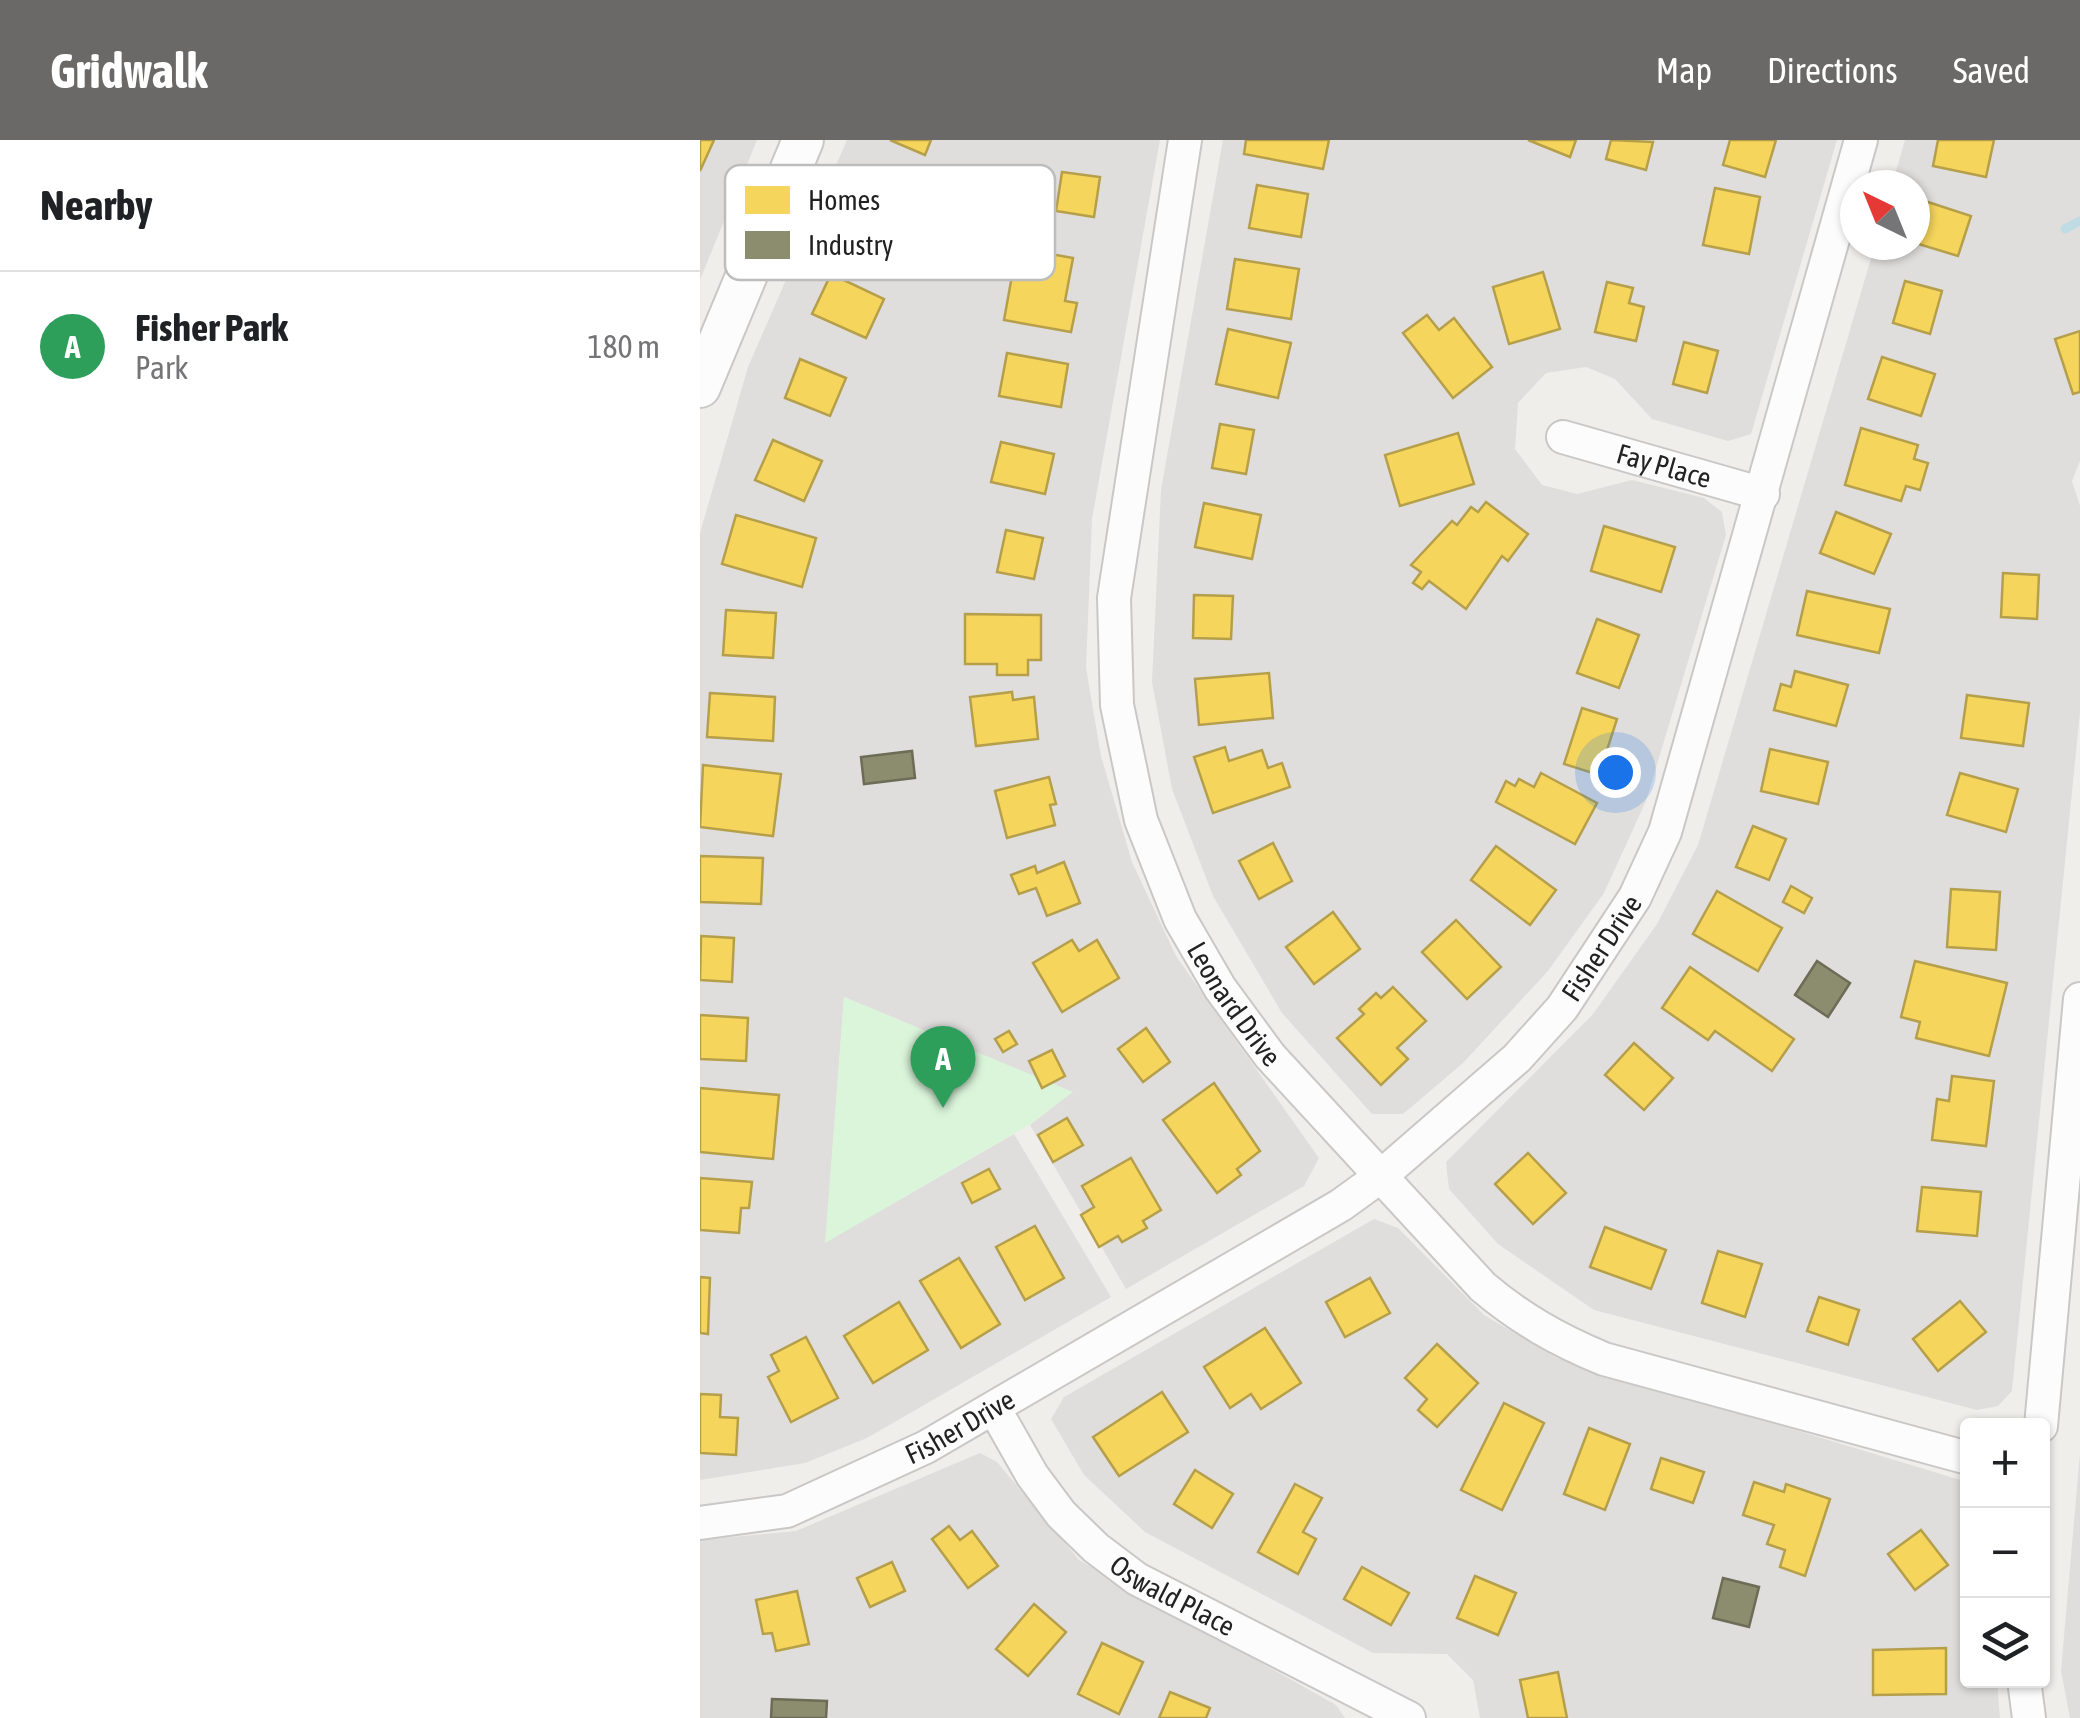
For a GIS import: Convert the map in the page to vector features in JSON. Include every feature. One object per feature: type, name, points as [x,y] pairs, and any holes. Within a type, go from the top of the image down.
[{"type":"street","points":[[793,165],[803,140]]},
{"type":"street","name":"Leonard Drive","points":[[1185,140],[1114,598],[1117,705],[1125,752],[1158,866],[1180,919],[1220,988],[1270,1056],[1483,1287],[1555,1338],[1604,1358],[1960,1456]]},
{"type":"street","name":"Fisher Drive","points":[[700,1522],[761,1517],[838,1491],[994,1408],[1341,1204],[1381,1176],[1517,1058],[1562,1008],[1635,897],[1665,832],[1862,140]]},
{"type":"street","points":[[700,387],[745,280]]},
{"type":"street","name":"Fay Place","points":[[1563,437],[1763,494]]},
{"type":"street","points":[[2042,1418],[2076,1092],[2080,999]]},
{"type":"street","name":"Oswald Place","points":[[994,1408],[1032,1474],[1061,1514],[1096,1548],[1138,1579],[1409,1718]]},
{"type":"street","points":[[2025,1688],[2029,1718]]},
{"type":"shaded area","points":[[700,140],[757,140],[747,165],[725,165],[725,219],[700,280]]},
{"type":"shaded area","points":[[847,140],[1160,140],[1092,519],[1086,668],[1101,756],[1132,862],[1176,956],[1319,1158],[1304,1186],[1126,1289],[1030,1125],[1072,1092],[844,997],[826,1242],[1014,1134],[1111,1297],[867,1438],[805,1463],[700,1480],[700,533],[748,367],[786,280],[1055,280],[1055,165],[836,165]]},
{"type":"shaded area","points":[[1223,140],[1837,140],[1751,434],[1728,441],[1652,419],[1615,379],[1586,367],[1546,373],[1518,403],[1515,449],[1542,485],[1577,494],[1632,480],[1704,498],[1722,512],[1726,535],[1646,801],[1604,893],[1548,971],[1463,1063],[1403,1114],[1372,1114],[1282,1013],[1213,896],[1172,789],[1152,682],[1161,490]]},
{"type":"shaded area","points":[[1905,140],[2080,140],[2080,461],[2072,481],[2080,506],[2080,712],[2012,1391],[1998,1406],[1977,1410],[1594,1310],[1498,1244],[1449,1189],[1446,1162],[1593,1014],[1657,924],[1698,845],[1871,260],[1930,260],[1930,170],[1896,170]]},
{"type":"shaded area","points":[[1374,1219],[1398,1228],[1484,1315],[1557,1358],[1960,1480],[1960,1688],[1998,1688],[2000,1718],[1480,1718],[1473,1680],[1447,1654],[1373,1653],[1145,1532],[1084,1475],[1051,1419],[1064,1397]]},
{"type":"shaded area","points":[[980,1453],[997,1462],[1079,1560],[1336,1705],[1345,1718],[700,1718],[700,1540],[796,1531]]},
{"type":"shaded area","points":[[2080,1453],[2080,1718],[2070,1718],[2061,1671]]},
{"type":"green space","points":[[844,997],[1073,1092],[1029,1125],[825,1243]]},
{"type":"building: Homes","points":[[700,140],[714,140],[700,171]]},
{"type":"building: Homes","points":[[890,140],[931,140],[925,155]]},
{"type":"building: Homes","points":[[1246,140],[1329,140],[1323,169],[1244,154]]},
{"type":"building: Homes","points":[[1528,140],[1576,140],[1570,157]]},
{"type":"building: Homes","points":[[1611,140],[1653,142],[1646,170],[1606,159]]},
{"type":"building: Homes","points":[[1730,140],[1776,140],[1765,177],[1723,165]]},
{"type":"building: Homes","points":[[1938,140],[1994,140],[1986,177],[1933,166]]},
{"type":"building: Homes","points":[[1062,172],[1100,177],[1094,217],[1056,211]]},
{"type":"building: Homes","points":[[1257,185],[1308,194],[1301,237],[1249,228]]},
{"type":"building: Homes","points":[[1715,188],[1760,197],[1749,254],[1703,245]]},
{"type":"building: Homes","points":[[1930,203],[1971,216],[1958,256],[1930,248]]},
{"type":"building: Homes","points":[[1055,255],[1073,258],[1065,301],[1077,303],[1071,332],[1004,320],[1011,280],[1055,280]]},
{"type":"building: Homes","points":[[1235,259],[1299,269],[1291,319],[1227,309]]},
{"type":"building: Homes","points":[[1543,272],[1560,329],[1509,344],[1493,287]]},
{"type":"building: Homes","points":[[828,280],[844,280],[884,299],[866,338],[812,314]]},
{"type":"building: Homes","points":[[1905,281],[1942,291],[1930,334],[1893,323]]},
{"type":"building: Homes","points":[[1607,282],[1633,288],[1629,303],[1644,307],[1636,341],[1595,332]]},
{"type":"building: Homes","points":[[1427,315],[1439,330],[1454,318],[1492,367],[1453,398],[1403,333]]},
{"type":"building: Homes","points":[[1228,329],[1291,343],[1278,398],[1216,384]]},
{"type":"building: Homes","points":[[2080,331],[2080,392],[2073,394],[2055,339]]},
{"type":"building: Homes","points":[[1684,342],[1718,351],[1707,393],[1673,384]]},
{"type":"building: Homes","points":[[1007,353],[1068,364],[1061,407],[999,396]]},
{"type":"building: Homes","points":[[1882,357],[1935,374],[1921,416],[1868,399]]},
{"type":"building: Homes","points":[[800,359],[846,378],[830,416],[785,398]]},
{"type":"building: Homes","points":[[1220,424],[1254,430],[1246,474],[1212,468]]},
{"type":"building: Homes","points":[[1861,428],[1918,445],[1914,459],[1928,463],[1920,490],[1906,486],[1901,501],[1845,485]]},
{"type":"building: Homes","points":[[1458,433],[1474,484],[1400,506],[1385,455]]},
{"type":"building: Homes","points":[[773,440],[822,461],[804,501],[755,480]]},
{"type":"building: Homes","points":[[1001,442],[1054,454],[1045,494],[991,482]]},
{"type":"building: Homes","points":[[1486,502],[1528,534],[1508,561],[1502,556],[1466,609],[1429,581],[1422,589],[1413,583],[1421,572],[1411,565],[1452,521],[1457,525],[1471,507],[1478,512]]},
{"type":"building: Homes","points":[[1204,503],[1261,515],[1252,559],[1195,547]]},
{"type":"building: Homes","points":[[1836,512],[1891,534],[1874,574],[1820,553]]},
{"type":"building: Homes","points":[[736,515],[816,538],[802,587],[722,564]]},
{"type":"building: Homes","points":[[1604,526],[1675,547],[1661,592],[1591,571]]},
{"type":"building: Homes","points":[[1006,530],[1043,538],[1034,579],[997,572]]},
{"type":"building: Homes","points":[[2003,573],[2039,575],[2037,619],[2001,617]]},
{"type":"building: Homes","points":[[1807,591],[1890,609],[1879,653],[1797,635]]},
{"type":"building: Homes","points":[[1194,595],[1233,596],[1231,639],[1193,638]]},
{"type":"building: Homes","points":[[726,610],[776,613],[773,658],[723,655]]},
{"type":"building: Homes","points":[[965,614],[1041,615],[1041,660],[1028,660],[1028,675],[997,675],[997,664],[965,664]]},
{"type":"building: Homes","points":[[1597,619],[1639,635],[1619,688],[1577,673]]},
{"type":"building: Homes","points":[[1795,671],[1848,685],[1836,726],[1774,710],[1781,684],[1791,687]]},
{"type":"building: Homes","points":[[1269,673],[1273,718],[1199,725],[1195,679]]},
{"type":"building: Homes","points":[[1012,692],[1013,700],[1034,697],[1038,739],[976,746],[970,697]]},
{"type":"building: Homes","points":[[710,693],[775,697],[773,741],[707,737]]},
{"type":"building: Homes","points":[[1967,695],[2029,703],[2023,746],[1961,738]]},
{"type":"building: Homes","points":[[1582,708],[1617,719],[1599,775],[1564,764]]},
{"type":"building: Homes","points":[[1225,747],[1229,761],[1262,750],[1268,768],[1282,763],[1290,787],[1213,813],[1194,757]]},
{"type":"building: Homes","points":[[1770,749],[1828,762],[1818,804],[1761,791]]},
{"type":"building: Homes","points":[[703,765],[781,774],[773,836],[700,827]]},
{"type":"building: Homes","points":[[1541,773],[1597,803],[1575,844],[1496,802],[1506,781],[1515,786],[1519,779],[1534,787]]},
{"type":"building: Homes","points":[[1960,773],[2018,789],[2006,832],[1947,815]]},
{"type":"building: Homes","points":[[1049,777],[1056,804],[1050,805],[1055,825],[1007,838],[995,791]]},
{"type":"building: Homes","points":[[1753,826],[1786,839],[1769,880],[1736,867]]},
{"type":"building: Homes","points":[[1273,843],[1292,881],[1259,899],[1239,861]]},
{"type":"building: Homes","points":[[1496,846],[1556,890],[1530,925],[1471,880]]},
{"type":"building: Homes","points":[[700,856],[763,858],[761,904],[700,902]]},
{"type":"building: Homes","points":[[1064,862],[1080,903],[1047,916],[1036,888],[1019,894],[1011,875],[1035,866],[1037,873]]},
{"type":"building: Homes","points":[[1791,886],[1812,898],[1804,913],[1783,902]]},
{"type":"building: Homes","points":[[1951,889],[2000,892],[1996,950],[1947,947]]},
{"type":"building: Homes","points":[[1717,891],[1782,928],[1758,971],[1693,934]]},
{"type":"building: Homes","points":[[1333,912],[1360,949],[1314,984],[1286,947]]},
{"type":"building: Homes","points":[[1456,920],[1501,967],[1467,999],[1422,952]]},
{"type":"building: Homes","points":[[701,936],[734,938],[732,982],[700,980]]},
{"type":"building: Homes","points":[[1072,940],[1079,951],[1097,940],[1119,978],[1062,1012],[1033,963]]},
{"type":"building: Homes","points":[[1915,961],[2007,983],[1989,1056],[1916,1038],[1920,1022],[1901,1017]]},
{"type":"building: Homes","points":[[1690,967],[1794,1039],[1772,1071],[1715,1031],[1708,1040],[1662,1008]]},
{"type":"building: Homes","points":[[1393,987],[1426,1021],[1397,1048],[1408,1059],[1381,1085],[1337,1038],[1364,1014],[1359,1009],[1376,993],[1381,998]]},
{"type":"building: Homes","points":[[700,1015],[748,1018],[746,1061],[700,1059]]},
{"type":"building: Homes","points":[[1146,1028],[1170,1062],[1143,1082],[1118,1049]]},
{"type":"building: Homes","points":[[1009,1031],[1017,1044],[1003,1052],[995,1039]]},
{"type":"building: Homes","points":[[1634,1043],[1673,1078],[1644,1110],[1605,1075]]},
{"type":"building: Homes","points":[[1052,1050],[1065,1076],[1042,1088],[1029,1061]]},
{"type":"building: Homes","points":[[1952,1076],[1994,1081],[1986,1146],[1932,1140],[1937,1099],[1949,1101]]},
{"type":"building: Homes","points":[[1214,1083],[1260,1151],[1237,1169],[1241,1175],[1217,1193],[1163,1120]]},
{"type":"building: Homes","points":[[700,1088],[779,1095],[773,1159],[700,1152]]},
{"type":"building: Homes","points":[[1067,1118],[1083,1145],[1053,1162],[1038,1135]]},
{"type":"building: Homes","points":[[1528,1153],[1566,1193],[1533,1224],[1495,1184]]},
{"type":"building: Homes","points":[[1131,1158],[1161,1210],[1143,1221],[1147,1228],[1122,1242],[1118,1236],[1099,1247],[1081,1215],[1094,1207],[1082,1186]]},
{"type":"building: Homes","points":[[989,1169],[1000,1189],[972,1203],[962,1183]]},
{"type":"building: Homes","points":[[700,1178],[752,1182],[749,1208],[741,1208],[739,1233],[700,1230]]},
{"type":"building: Homes","points":[[1922,1187],[1981,1192],[1977,1236],[1917,1231]]},
{"type":"building: Homes","points":[[1035,1226],[1064,1278],[1025,1300],[996,1247]]},
{"type":"building: Homes","points":[[1605,1227],[1666,1250],[1651,1289],[1590,1267]]},
{"type":"building: Homes","points":[[1718,1251],[1762,1264],[1745,1317],[1702,1303]]},
{"type":"building: Homes","points":[[959,1258],[1000,1324],[961,1348],[920,1281]]},
{"type":"building: Homes","points":[[700,1277],[710,1278],[708,1334],[700,1333]]},
{"type":"building: Homes","points":[[1370,1278],[1390,1313],[1345,1337],[1326,1302]]},
{"type":"building: Homes","points":[[1819,1297],[1859,1310],[1848,1345],[1807,1331]]},
{"type":"building: Homes","points":[[1960,1301],[1986,1332],[1938,1371],[1913,1339]]},
{"type":"building: Homes","points":[[899,1302],[928,1350],[873,1383],[844,1336]]},
{"type":"building: Homes","points":[[1265,1328],[1301,1383],[1261,1409],[1251,1394],[1230,1408],[1204,1367]]},
{"type":"building: Homes","points":[[806,1337],[838,1398],[791,1422],[768,1377],[779,1371],[771,1355]]},
{"type":"building: Homes","points":[[1437,1344],[1478,1383],[1437,1427],[1418,1410],[1427,1399],[1405,1378]]},
{"type":"building: Homes","points":[[1162,1392],[1188,1432],[1119,1476],[1093,1437]]},
{"type":"building: Homes","points":[[700,1394],[721,1395],[720,1417],[738,1418],[736,1455],[700,1453]]},
{"type":"building: Homes","points":[[1504,1403],[1544,1423],[1502,1510],[1461,1490]]},
{"type":"building: Homes","points":[[1589,1428],[1630,1444],[1605,1510],[1564,1494]]},
{"type":"building: Homes","points":[[1661,1458],[1704,1472],[1693,1503],[1651,1489]]},
{"type":"building: Homes","points":[[1195,1470],[1233,1494],[1212,1528],[1174,1504]]},
{"type":"building: Homes","points":[[1754,1482],[1784,1492],[1786,1484],[1830,1499],[1805,1576],[1780,1567],[1785,1550],[1767,1544],[1774,1525],[1743,1515]]},
{"type":"building: Homes","points":[[1295,1484],[1322,1498],[1303,1532],[1316,1539],[1298,1574],[1258,1552]]},
{"type":"building: Homes","points":[[949,1526],[960,1540],[972,1531],[998,1566],[968,1588],[932,1539]]},
{"type":"building: Homes","points":[[1921,1530],[1948,1565],[1915,1590],[1888,1554]]},
{"type":"building: Homes","points":[[892,1562],[905,1591],[870,1607],[857,1578]]},
{"type":"building: Homes","points":[[1362,1567],[1409,1593],[1391,1625],[1344,1599]]},
{"type":"building: Homes","points":[[1475,1576],[1516,1593],[1498,1635],[1457,1618]]},
{"type":"building: Homes","points":[[797,1591],[809,1644],[776,1651],[772,1633],[763,1634],[756,1600]]},
{"type":"building: Homes","points":[[1034,1604],[1066,1632],[1028,1676],[996,1649]]},
{"type":"building: Homes","points":[[1102,1643],[1143,1662],[1119,1714],[1078,1694]]},
{"type":"building: Homes","points":[[1946,1648],[1946,1694],[1873,1695],[1873,1650]]},
{"type":"building: Homes","points":[[1558,1672],[1567,1718],[1528,1718],[1520,1680]]},
{"type":"building: Homes","points":[[1170,1692],[1210,1708],[1206,1718],[1159,1718]]},
{"type":"building: Industry","points":[[912,751],[915,778],[864,784],[861,757]]},
{"type":"building: Industry","points":[[1817,961],[1850,983],[1828,1017],[1795,995]]},
{"type":"building: Industry","points":[[1723,1578],[1759,1587],[1749,1627],[1713,1618]]},
{"type":"building: Industry","points":[[772,1699],[827,1701],[826,1718],[771,1718]]},
{"type":"waterway","points":[[2065,229],[2080,221]]},
{"type":"place","name":"Fisher Park","points":[[943,1108]]}]
